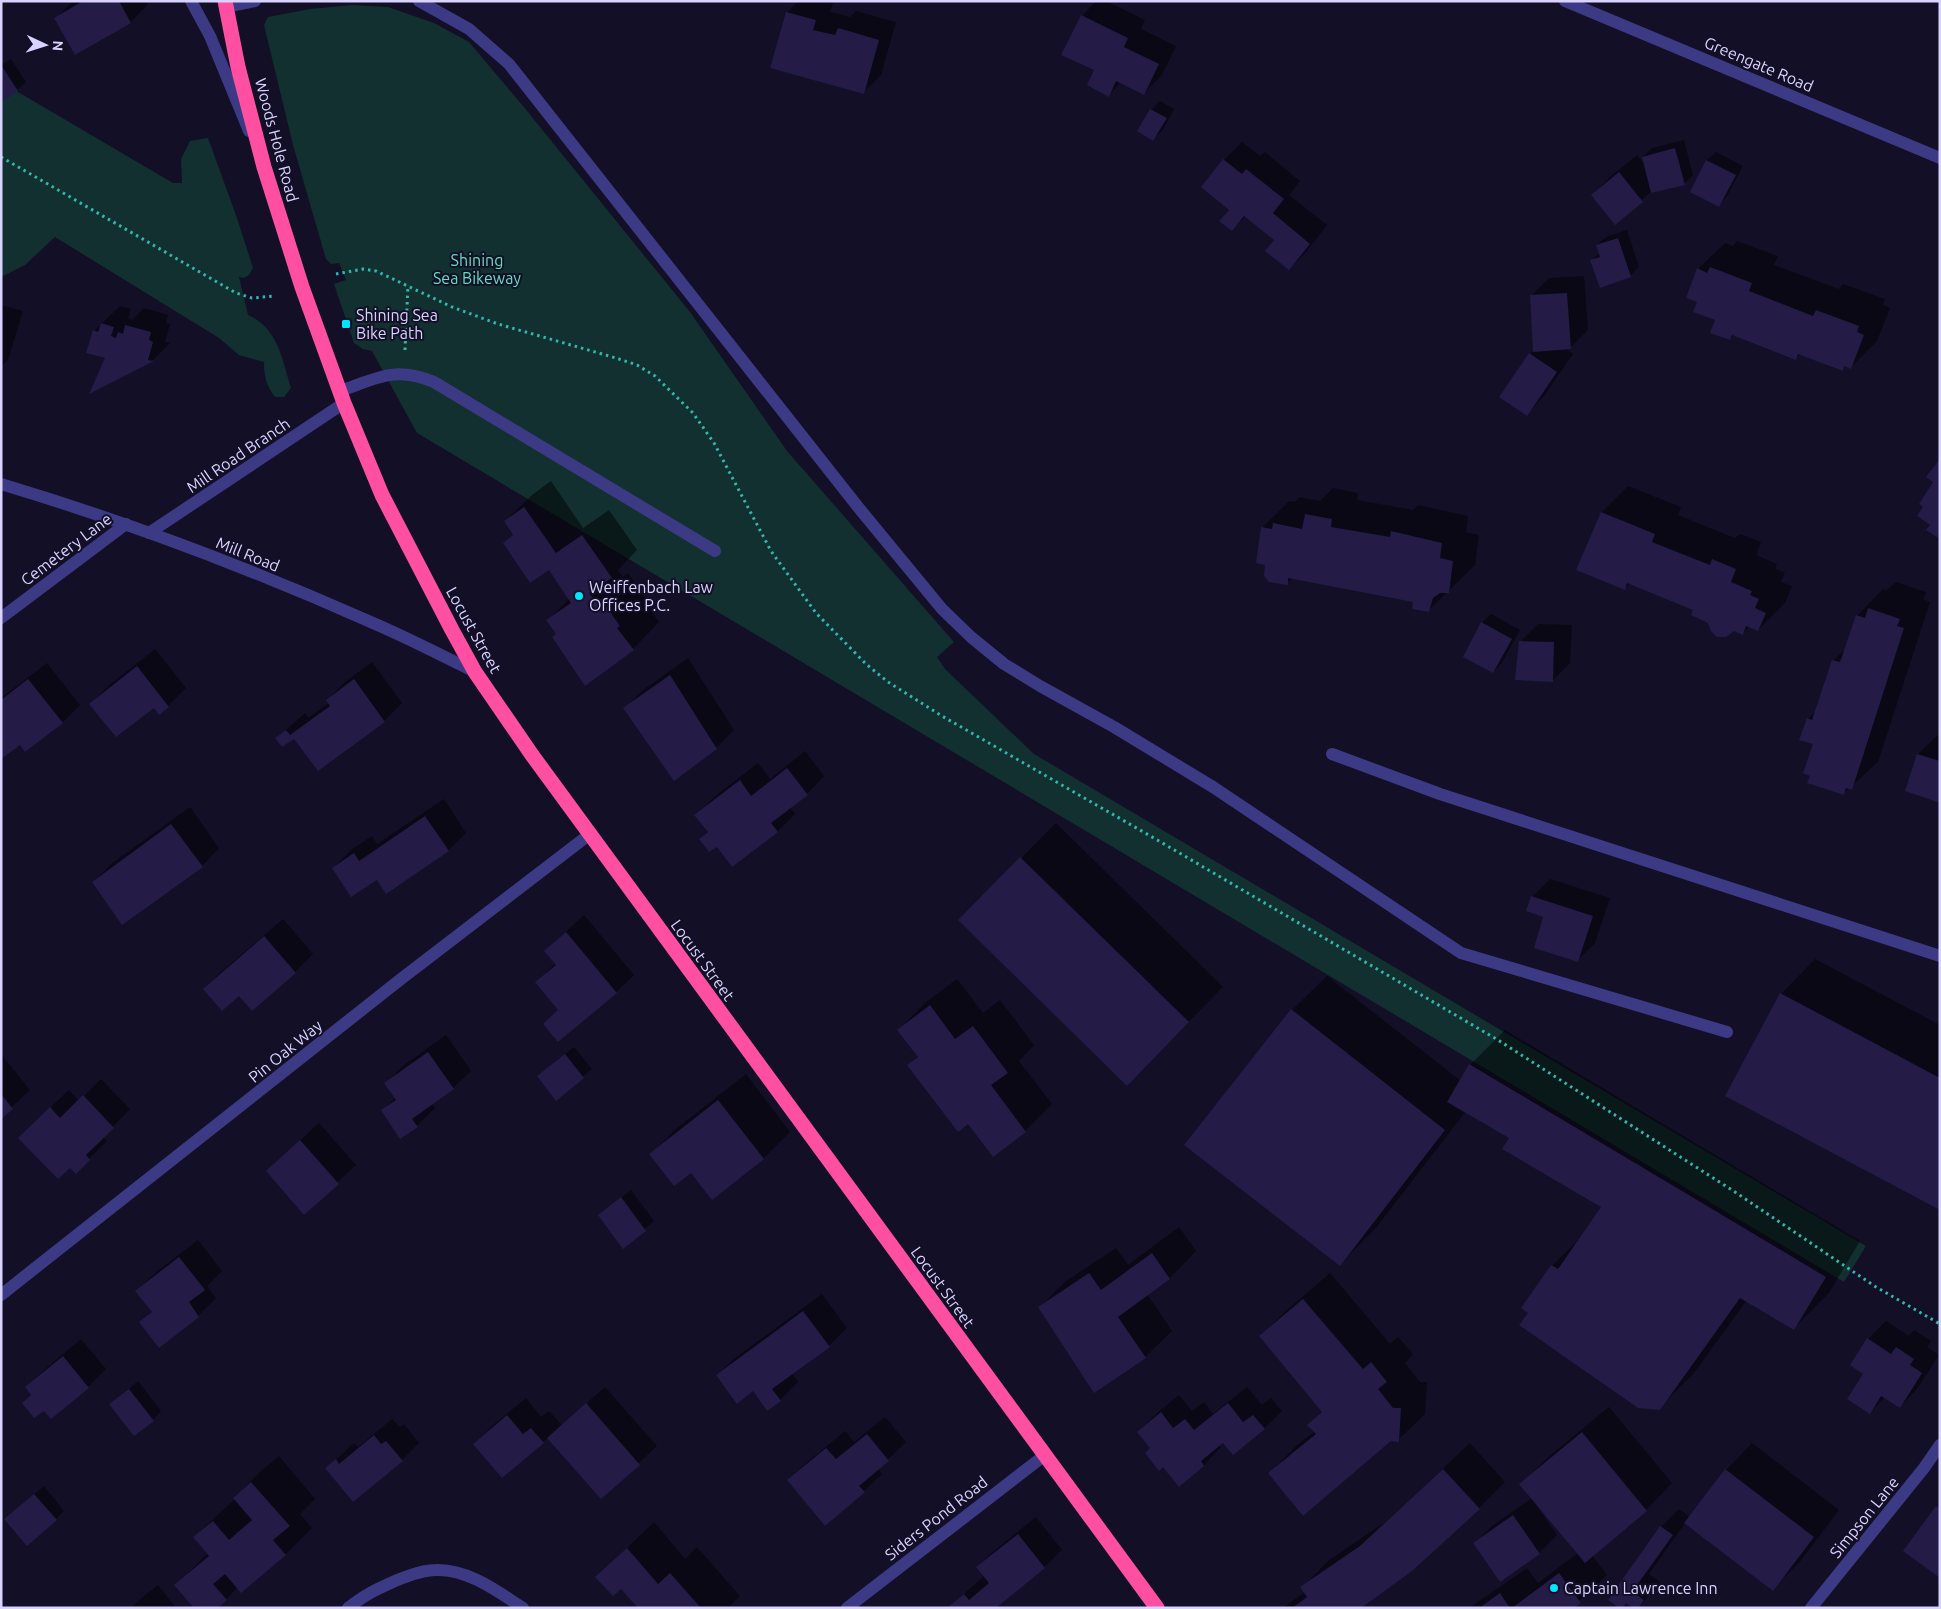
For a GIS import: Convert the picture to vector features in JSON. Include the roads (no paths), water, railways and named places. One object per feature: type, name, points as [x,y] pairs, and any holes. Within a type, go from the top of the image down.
[{"type":"highway","name":"Woods Hole Road","points":[[225,4],[264,167],[302,287]]},
{"type":"highway","name":"Locust Street","points":[[302,287],[342,397],[382,495],[476,672],[532,755],[1157,1608]]},
{"type":"street","points":[[191,1],[210,36],[264,167]]},
{"type":"street","points":[[225,4],[256,1]]},
{"type":"street","points":[[419,1],[469,29],[509,64],[858,507],[936,602],[971,637],[1004,664],[1114,726],[1213,787],[1461,953],[1727,1032]]},
{"type":"street","name":"Greengate Road","points":[[1565,1],[1940,158]]},
{"type":"street","name":"Mill Road Branch","points":[[149,533],[342,397],[390,374],[403,373],[420,376],[434,382],[715,551]]},
{"type":"street","name":"Mill Road","points":[[1,484],[126,524],[259,576],[373,623],[476,672]]},
{"type":"street","name":"Cemetery Lane","points":[[1,618],[126,524]]},
{"type":"street","points":[[1332,754],[1440,794],[1940,956]]},
{"type":"street","name":"Pin Oak Way","points":[[1,1295],[401,979],[590,834]]},
{"type":"street","name":"Simpson Lane","points":[[1811,1608],[1924,1468],[1940,1445]]},
{"type":"street","name":"Siders Pond Road","points":[[847,1608],[1045,1455]]},
{"type":"street","points":[[348,1608],[368,1592],[409,1576],[436,1570],[461,1574],[486,1584],[523,1608]]},
{"type":"place","name":"Shining Sea Bike Path","points":[[346,324]]},
{"type":"place","name":"Weiffenbach Law Offices P.C.","points":[[579,596]]},
{"type":"place","name":"Captain Lawrence Inn","points":[[1554,1588]]},
{"type":"park label","name":"Shining Sea Bikeway","points":[[477,269]]}]
